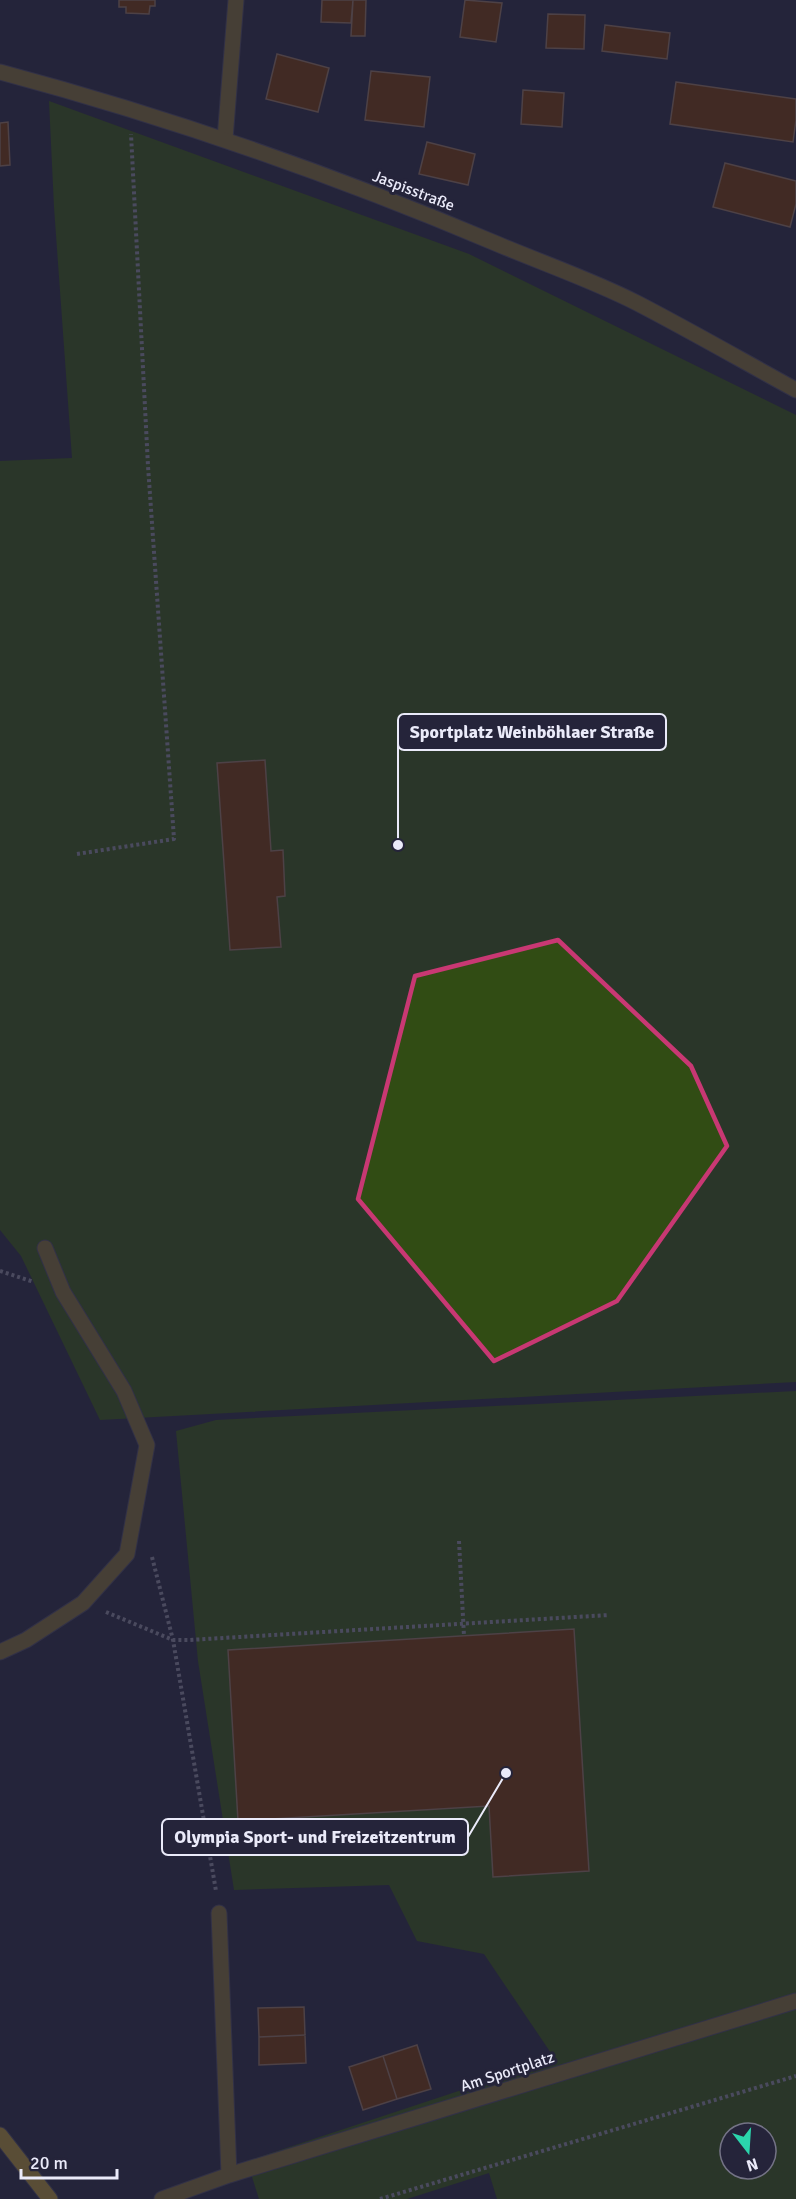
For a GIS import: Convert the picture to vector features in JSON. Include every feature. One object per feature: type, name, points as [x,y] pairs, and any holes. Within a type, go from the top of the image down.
[{"type":"main road","points":[[0,2135],[50,2199]]},
{"type":"street","points":[[225,139],[236,0]]},
{"type":"street","name":"Jaspisstraße","points":[[0,72],[133,109],[225,139],[321,172],[454,224],[635,302],[796,390]]},
{"type":"street","points":[[0,1652],[26,1640],[83,1603],[127,1554],[147,1446],[124,1392],[63,1292],[45,1248]]},
{"type":"street","points":[[219,1913],[229,2175]]},
{"type":"street","name":"Am Sportplatz","points":[[162,2199],[229,2175],[796,2001]]},
{"type":"path","points":[[77,854],[174,839],[148,466],[131,131],[133,109]]},
{"type":"path","points":[[459,1540],[464,1636]]},
{"type":"path","points":[[152,1553],[172,1640],[219,1913]]},
{"type":"path","points":[[83,1603],[172,1640],[609,1615]]},
{"type":"path","points":[[380,2199],[796,2076]]},
{"type":"highlighted area","points":[[558,940],[691,1066],[727,1146],[617,1301],[494,1361],[358,1199],[415,976]]},
{"type":"green space","points":[[49,101],[469,254],[796,415],[796,1382],[100,1420],[21,1256],[0,1230],[0,461],[72,458],[54,207]]},
{"type":"green space","points":[[796,1391],[796,2199],[497,2199],[489,2173],[407,2199],[259,2199],[247,2161],[555,2059],[484,1954],[417,1941],[389,1885],[234,1890],[198,1661],[176,1431],[216,1420]]},
{"type":"building","points":[[119,0],[155,0],[155,6],[150,6],[149,14],[126,13],[126,7],[119,7]]},
{"type":"building","points":[[322,0],[353,0],[351,23],[321,22]]},
{"type":"building","points":[[353,0],[366,0],[365,36],[351,36]]},
{"type":"building","points":[[465,0],[502,3],[496,42],[460,37]]},
{"type":"building","points":[[548,14],[585,15],[584,49],[546,48]]},
{"type":"building","points":[[605,25],[670,33],[667,59],[602,51]]},
{"type":"building","points":[[277,54],[329,68],[318,112],[266,99]]},
{"type":"building","points":[[371,71],[430,77],[424,127],[365,120]]},
{"type":"building","points":[[676,82],[796,99],[793,142],[670,124]]},
{"type":"building","points":[[523,90],[564,93],[562,127],[521,124]]},
{"type":"building","points":[[8,122],[10,165],[0,166],[0,123]]},
{"type":"building","points":[[427,142],[475,154],[468,185],[419,174]]},
{"type":"building","points":[[725,163],[796,181],[796,204],[790,227],[713,207]]},
{"type":"building","points":[[265,760],[271,851],[283,850],[285,896],[277,897],[281,947],[230,950],[217,763]]},
{"type":"building","points":[[574,1629],[589,1871],[493,1877],[489,1806],[238,1821],[228,1650]]},
{"type":"building","points":[[304,2007],[305,2035],[259,2037],[258,2008]]},
{"type":"building","points":[[305,2035],[306,2063],[259,2065],[259,2037]]},
{"type":"building","points":[[417,2045],[431,2089],[397,2099],[383,2056]]},
{"type":"building","points":[[383,2056],[397,2099],[363,2110],[349,2067]]},
{"type":"place","name":"Sportplatz Weinböhlaer Straße","points":[[398,845]]},
{"type":"place","name":"Olympia Sport- und Freizeitzentrum","points":[[506,1773]]}]
